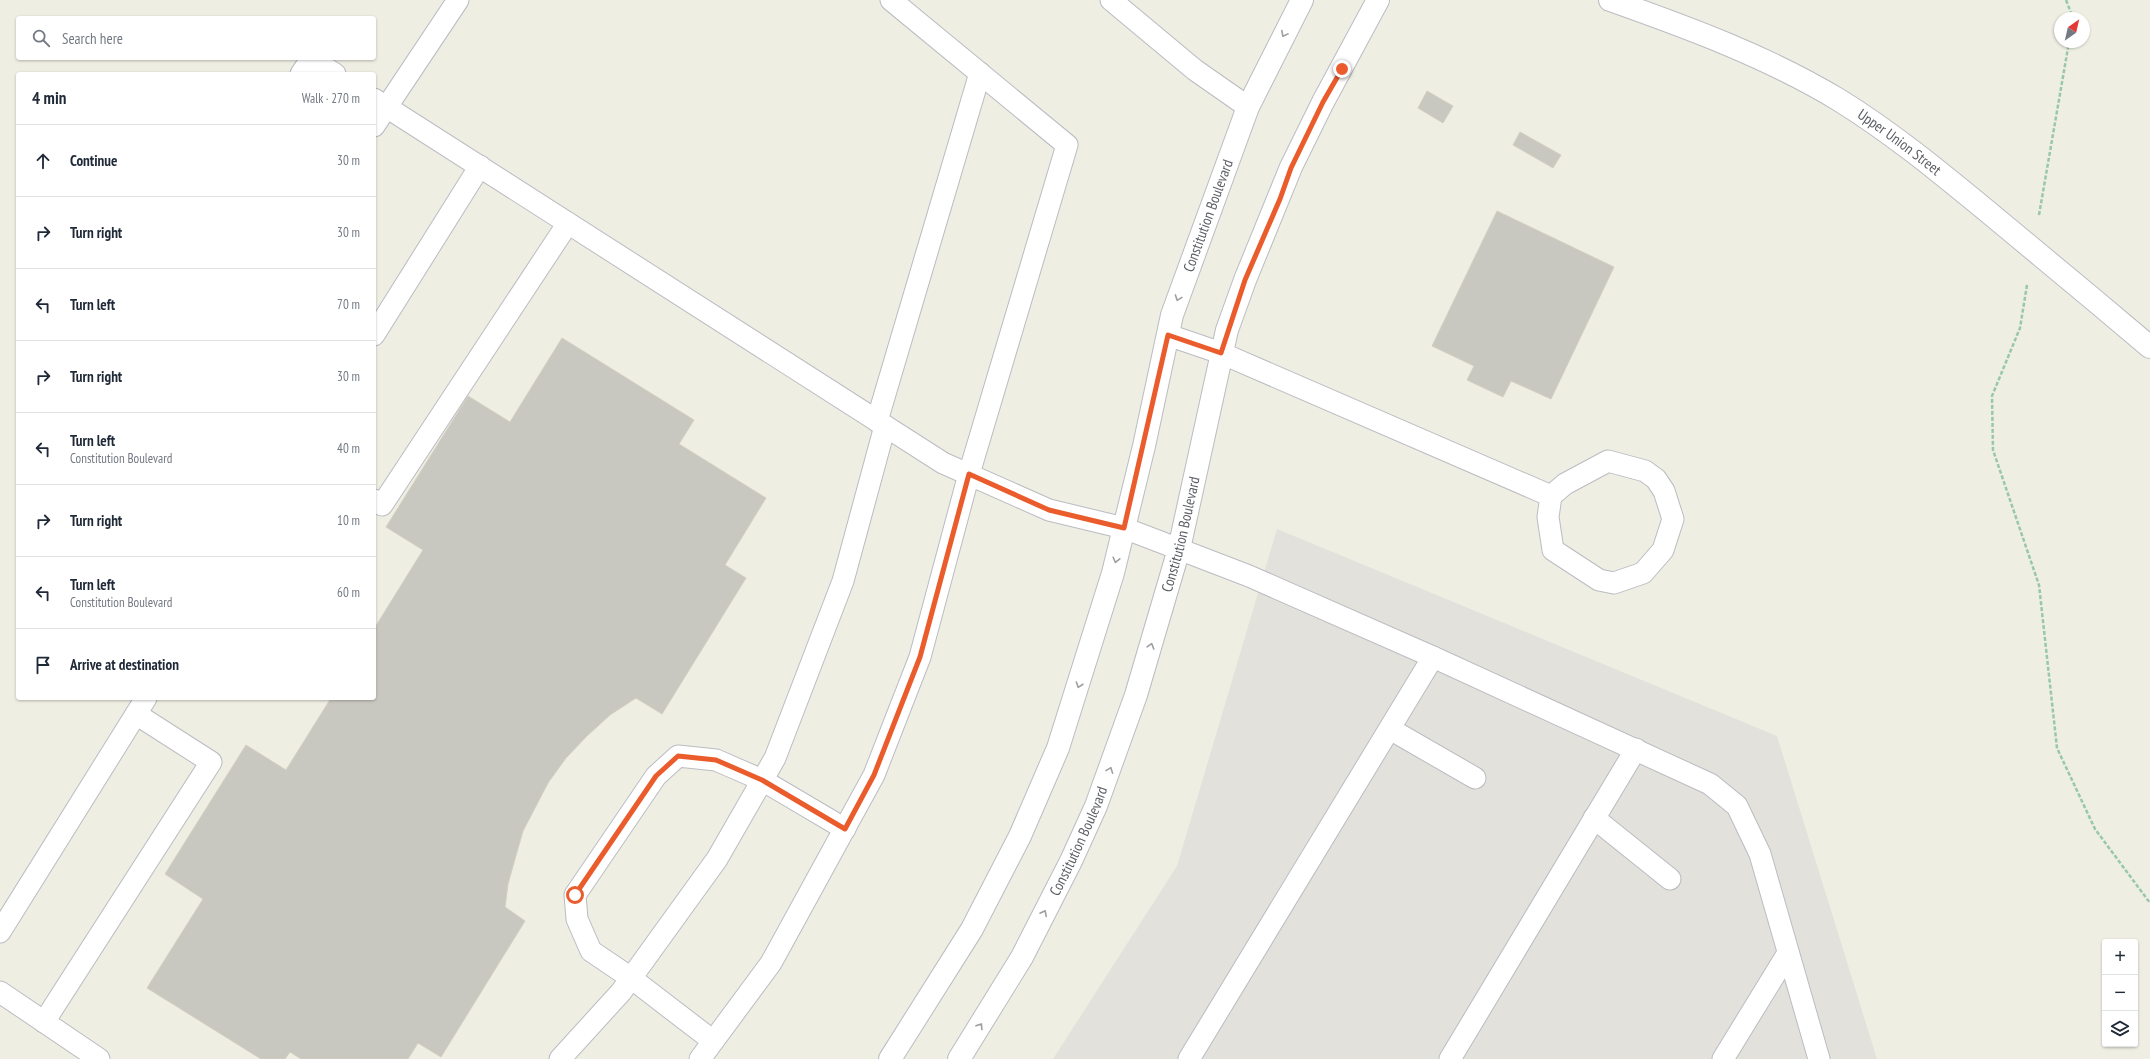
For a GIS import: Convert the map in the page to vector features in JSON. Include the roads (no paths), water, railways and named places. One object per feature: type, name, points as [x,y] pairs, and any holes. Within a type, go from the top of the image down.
[{"type":"street","name":"Constitution Boulevard","points":[[890,1059],[972,929],[1020,836],[1044,784],[1081,678],[1124,528],[1172,315],[1248,108],[1302,0]]},
{"type":"street","name":"Constitution Boulevard","points":[[959,1059],[1022,957],[1071,861],[1096,806],[1136,695],[1179,549],[1212,405],[1221,353],[1245,280],[1280,199],[1291,168],[1323,102],[1378,0]]},
{"type":"street","name":"Upper Union Street","points":[[1610,0],[1732,46],[1792,74],[1839,100],[1884,130],[1930,164],[2150,347]]},
{"type":"lane","points":[[376,118],[380,103],[458,0]]},
{"type":"lane","points":[[700,1059],[771,963],[874,775],[920,657],[969,474],[1067,145],[891,0]]},
{"type":"lane","points":[[1111,0],[1195,70],[1248,108]]},
{"type":"lane","points":[[302,72],[310,60]]},
{"type":"lane","points":[[313,60],[332,72]]},
{"type":"lane","points":[[560,1059],[621,992],[717,859],[775,758],[843,581],[881,423],[980,73]]},
{"type":"lane","points":[[380,103],[943,463],[1049,510],[1124,528],[1249,576],[1433,657],[1710,784],[1737,806],[1760,854],[1819,1059]]},
{"type":"lane","points":[[376,332],[480,166]]},
{"type":"lane","points":[[376,501],[382,505],[568,223]]},
{"type":"lane","points":[[1168,335],[1221,353],[1551,496]]},
{"type":"lane","points":[[1608,461],[1623,463],[1645,471],[1656,479],[1664,491],[1673,520],[1664,550],[1642,573],[1614,583],[1599,580],[1553,550],[1548,517],[1551,496],[1565,484],[1608,461]]},
{"type":"lane","points":[[1189,1059],[1433,657]]},
{"type":"lane","points":[[0,932],[141,706],[211,762],[44,1022]]},
{"type":"lane","points":[[1390,729],[1475,778]]},
{"type":"lane","points":[[1450,1059],[1636,749]]},
{"type":"lane","points":[[713,1041],[631,978],[591,951],[577,919],[575,895],[656,776],[678,756],[716,760],[762,780],[845,829]]},
{"type":"lane","points":[[1594,818],[1670,879]]},
{"type":"lane","points":[[1723,1059],[1788,953]]},
{"type":"lane","points":[[0,992],[99,1059]]}]
